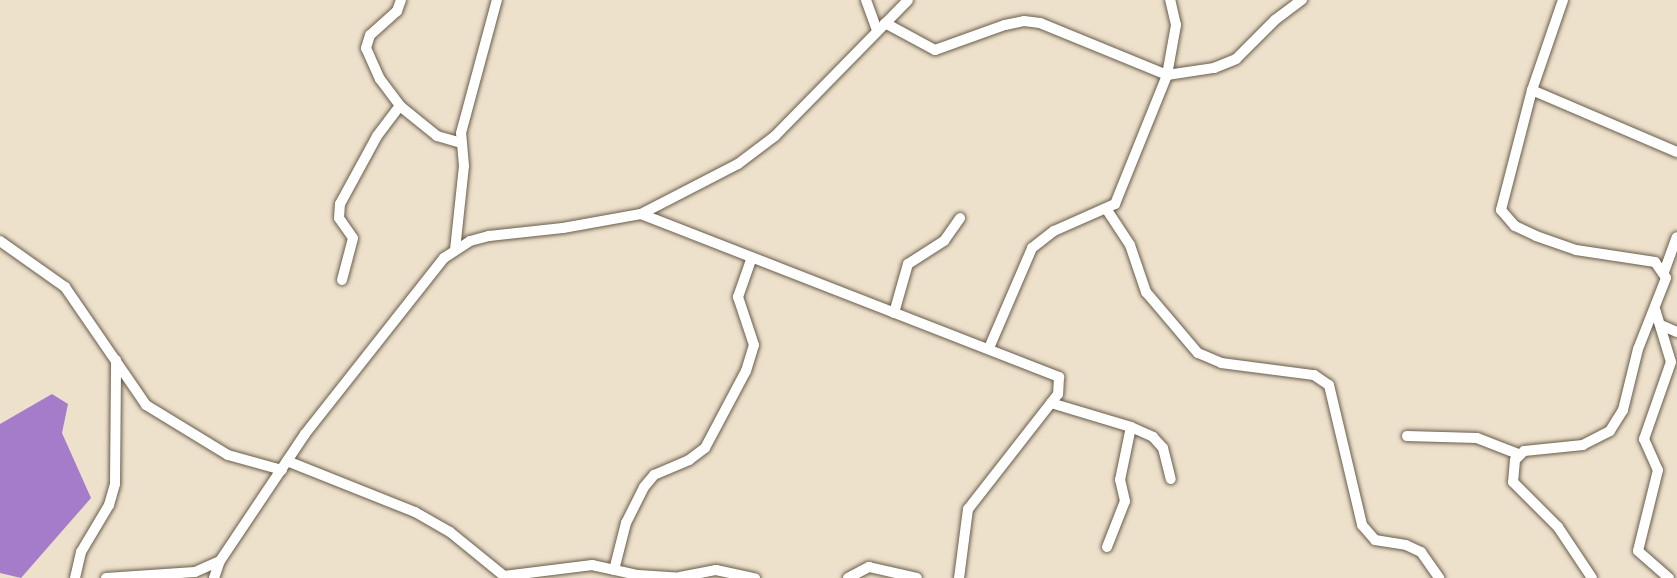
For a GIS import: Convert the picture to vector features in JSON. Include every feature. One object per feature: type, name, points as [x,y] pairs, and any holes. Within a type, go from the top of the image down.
[{"type":"street","points":[[401,0],[397,10],[366,42],[380,79],[400,106],[437,136],[461,143]]},
{"type":"street","points":[[455,250],[464,166],[461,143],[497,0]]},
{"type":"street","points":[[866,0],[877,32]]},
{"type":"street","points":[[214,578],[220,561],[285,465],[437,267],[455,250],[489,236],[563,228],[641,214],[738,164],[760,148],[908,0]]},
{"type":"street","points":[[989,348],[1032,248],[1054,231],[1107,210],[1120,194],[1167,75],[1176,25],[1170,0]]},
{"type":"street","points":[[885,23],[935,50],[1005,25],[1040,23],[1167,75],[1215,68],[1236,59],[1275,20],[1302,0]]},
{"type":"street","points":[[1563,0],[1532,90],[1501,203],[1505,217],[1536,236],[1566,247],[1656,262],[1664,272]]},
{"type":"street","points":[[1532,90],[1677,152]]},
{"type":"street","points":[[342,280],[353,238],[339,218],[340,204],[376,136],[400,106]]},
{"type":"street","points":[[1107,210],[1130,245],[1146,292],[1198,353],[1221,363],[1314,375],[1329,385],[1362,525],[1375,540],[1406,545],[1421,552],[1439,578]]},
{"type":"street","points":[[641,214],[1059,377],[1061,385],[1051,404],[968,509],[959,578]]},
{"type":"street","points":[[894,313],[908,264],[944,242],[960,218]]},
{"type":"street","points":[[1407,436],[1477,438],[1518,454],[1583,444],[1610,431],[1623,410],[1638,349],[1664,286],[1664,272],[1677,237]]},
{"type":"street","points":[[0,241],[65,287],[146,405],[228,455],[285,465],[415,512],[450,532],[504,576],[592,566],[682,577],[716,570],[755,578]]},
{"type":"street","points":[[614,570],[638,495],[654,475],[689,460],[705,448],[750,360],[754,345],[738,297],[752,257]]},
{"type":"street","points":[[1655,309],[1671,362],[1644,439],[1658,470],[1638,551],[1669,578]]},
{"type":"street","points":[[1661,326],[1677,332]]},
{"type":"street","points":[[75,578],[81,552],[109,505],[115,484],[116,360]]},
{"type":"street","points":[[1051,404],[1131,427],[1160,442],[1172,479]]},
{"type":"street","points":[[1107,547],[1125,501],[1120,480],[1131,427]]},
{"type":"street","points":[[1518,454],[1513,482],[1558,527],[1592,578]]},
{"type":"street","points":[[106,578],[195,572],[220,561]]},
{"type":"street","points":[[848,578],[869,567],[917,578]]},
{"type":"shaded area","points":[[52,394],[68,404],[62,433],[91,498],[21,578],[0,573],[0,424]]}]
